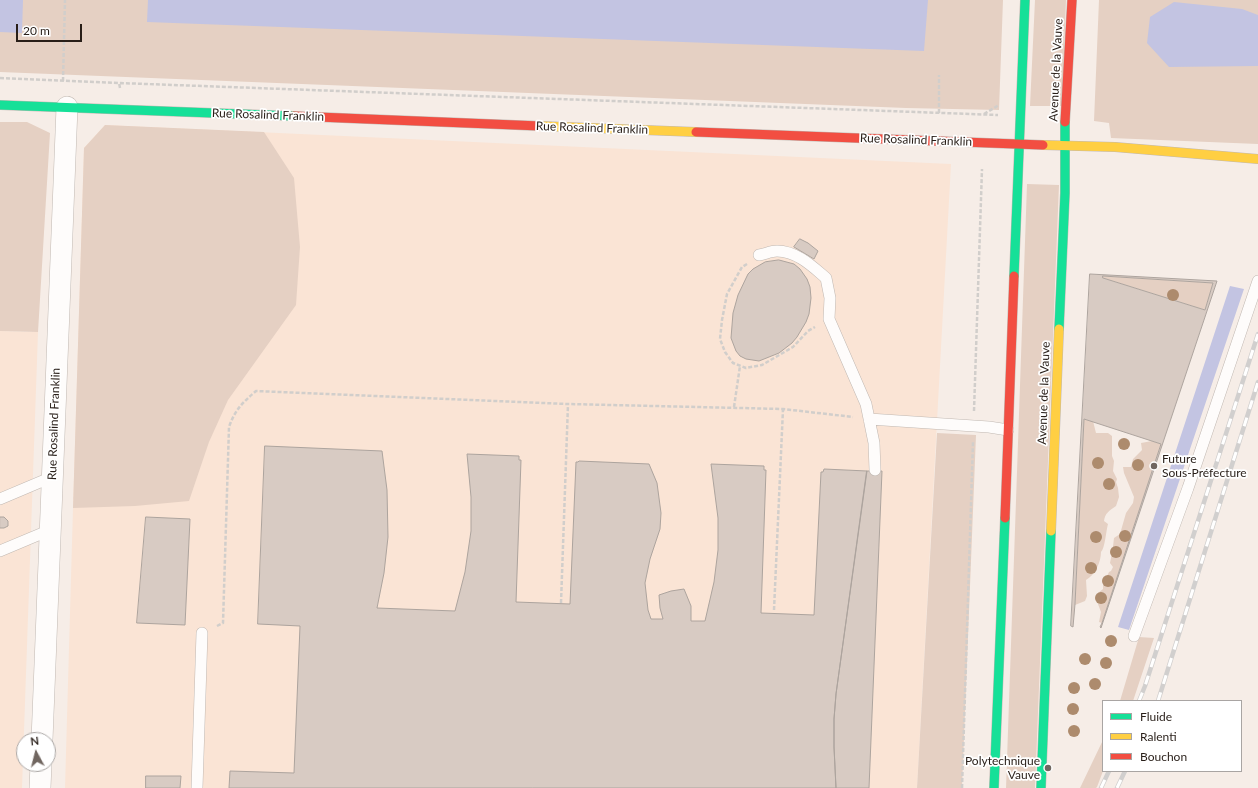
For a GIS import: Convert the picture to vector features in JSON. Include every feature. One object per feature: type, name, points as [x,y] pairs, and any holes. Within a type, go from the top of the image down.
[{"type":"main road","points":[[994,788],[1025,0]]},
{"type":"main road","name":"Avenue de la Vauve","points":[[1041,788],[1065,193],[1064,146],[1072,0]]},
{"type":"main road","name":"Rue Rosalind Franklin","points":[[0,105],[1115,147],[1258,159]]},
{"type":"street","name":"Rue Rosalind Franklin","points":[[42,732],[66,107]]},
{"type":"street","points":[[40,788],[41,772]]},
{"type":"lane","points":[[759,255],[777,251],[792,253],[826,278],[830,298],[829,319],[866,404],[874,443],[875,470]]},
{"type":"lane","points":[[1134,636],[1188,488],[1258,281]]},
{"type":"lane","points":[[869,419],[989,427],[1008,430]]},
{"type":"lane","points":[[0,499],[52,477]]},
{"type":"lane","points":[[0,551],[50,530]]},
{"type":"lane","points":[[197,788],[202,633]]},
{"type":"path","points":[[63,81],[65,0]]},
{"type":"path","points":[[939,75],[939,113]]},
{"type":"path","points":[[0,78],[983,114]]},
{"type":"path","points":[[119,83],[120,109]]},
{"type":"path","points":[[962,788],[982,169]]},
{"type":"path","points":[[759,255],[742,267],[727,294],[720,339],[725,352],[733,363],[746,368],[762,365],[793,347],[808,331],[829,319]]},
{"type":"path","points":[[734,407],[740,366]]},
{"type":"path","points":[[202,633],[223,624],[229,427],[233,414],[256,391],[568,404],[783,409],[869,419]]},
{"type":"path","points":[[561,603],[568,404]]},
{"type":"path","points":[[774,610],[783,409]]},
{"type":"shaded area","points":[[0,0],[1003,0],[999,110],[906,108],[0,72]]},
{"type":"shaded area","points":[[1035,0],[1066,0],[1062,106],[1030,106]]},
{"type":"shaded area","points":[[1099,0],[1258,0],[1258,144],[1111,138],[1109,123],[1094,121]]},
{"type":"shaded area","points":[[0,122],[27,122],[50,133],[38,332],[0,331]]},
{"type":"shaded area","points":[[105,125],[951,164],[917,788],[65,788],[84,148]]},
{"type":"shaded area","points":[[105,125],[264,132],[294,178],[300,247],[296,305],[228,400],[209,442],[189,501],[135,506],[73,508],[84,148]]},
{"type":"shaded area","points":[[1027,184],[1059,185],[1035,788],[1006,788]]},
{"type":"shaded area","points":[[1103,276],[1213,283],[1205,310],[1103,278]]},
{"type":"shaded area","points":[[0,331],[38,332],[24,732],[16,732],[16,772],[23,772],[22,788],[0,788]]},
{"type":"shaded area","points":[[1084,419],[1093,421],[1096,433],[1108,433],[1112,436],[1112,456],[1114,461],[1113,471],[1117,479],[1116,482],[1119,497],[1116,506],[1105,516],[1104,521],[1108,524],[1100,560],[1097,568],[1086,580],[1087,596],[1085,601],[1075,605]]},
{"type":"shaded area","points":[[937,433],[976,435],[962,788],[917,788]]},
{"type":"shaded area","points":[[1152,441],[1161,444],[1102,623],[1099,622],[1101,612],[1096,599],[1098,593],[1103,589],[1103,584],[1113,567],[1110,563],[1114,538],[1120,534],[1126,513],[1133,503],[1134,497],[1123,467],[1131,467],[1133,459],[1142,450],[1141,443]]},
{"type":"shaded area","points":[[1139,637],[1154,638],[1133,700],[1120,700]]},
{"type":"shaded area","points":[[1102,742],[1103,772],[1097,787],[1080,788]]},
{"type":"water","points":[[0,0],[23,0],[22,33],[0,32]]},
{"type":"water","points":[[148,0],[928,0],[924,51],[147,22]]},
{"type":"water","points":[[1174,2],[1242,9],[1258,15],[1258,66],[1169,67],[1147,43],[1150,17]]},
{"type":"water","points":[[1230,286],[1244,289],[1129,630],[1118,627]]},
{"type":"building","points":[[800,239],[818,251],[814,259],[794,247]]},
{"type":"building","points":[[779,260],[794,264],[800,269],[807,279],[810,287],[811,298],[809,314],[797,337],[779,353],[759,361],[746,359],[740,356],[736,351],[731,338],[733,313],[738,295],[748,274],[753,269],[765,262]]},
{"type":"building","name":"Future Sous-Préfecture","points":[[1090,274],[1217,281],[1101,628],[1100,627],[1161,444],[1084,419],[1075,604],[1073,627],[1071,626]],"holes":[[[1103,276],[1213,283],[1205,310],[1103,278]]]},
{"type":"building","points":[[265,446],[382,451],[387,490],[388,537],[384,573],[377,608],[455,611],[465,572],[471,531],[471,497],[467,454],[519,456],[519,460],[521,460],[516,602],[570,604],[576,462],[649,464],[657,483],[661,513],[660,529],[650,559],[645,583],[648,610],[651,619],[663,619],[659,595],[684,589],[691,606],[691,621],[705,621],[714,582],[718,550],[718,518],[711,464],[764,466],[764,470],[766,470],[761,613],[814,615],[821,472],[823,472],[824,469],[867,471],[836,694],[834,747],[836,788],[229,788],[230,771],[294,773],[300,626],[258,624]]},
{"type":"building","points":[[867,471],[882,471],[869,788],[836,788],[834,719],[836,694]]},
{"type":"building","points":[[0,517],[4,517],[8,521],[8,526],[0,528]]},
{"type":"building","points":[[146,517],[190,519],[185,625],[137,623]]},
{"type":"building","points":[[146,776],[181,776],[180,788],[146,788]]},
{"type":"railway","points":[[1139,700],[1258,334]]},
{"type":"railway","points":[[1158,700],[1258,382]]},
{"type":"railway","points":[[1101,788],[1109,772]]},
{"type":"railway","points":[[1117,788],[1125,772]]},
{"type":"traffic: fast","points":[[1014,276],[1025,0]]},
{"type":"traffic: fast","points":[[0,105],[293,116]]},
{"type":"traffic: fast","points":[[1059,329],[1065,193],[1065,122]]},
{"type":"traffic: fast","points":[[994,788],[1005,518]]},
{"type":"traffic: fast","points":[[1041,788],[1051,531]]},
{"type":"traffic: slow","points":[[540,126],[696,132]]},
{"type":"traffic: slow","points":[[1043,145],[1115,147],[1258,159]]},
{"type":"traffic: slow","points":[[1051,531],[1059,329]]},
{"type":"traffic: jam","points":[[1065,122],[1072,0]]},
{"type":"traffic: jam","points":[[293,116],[540,126]]},
{"type":"traffic: jam","points":[[696,132],[1043,145]]},
{"type":"traffic: jam","points":[[1005,518],[1014,276]]},
{"type":"place","name":"Future Sous-Préfecture","points":[[1154,466]]},
{"type":"place","name":"Polytechnique Vauve","points":[[1048,768]]}]
